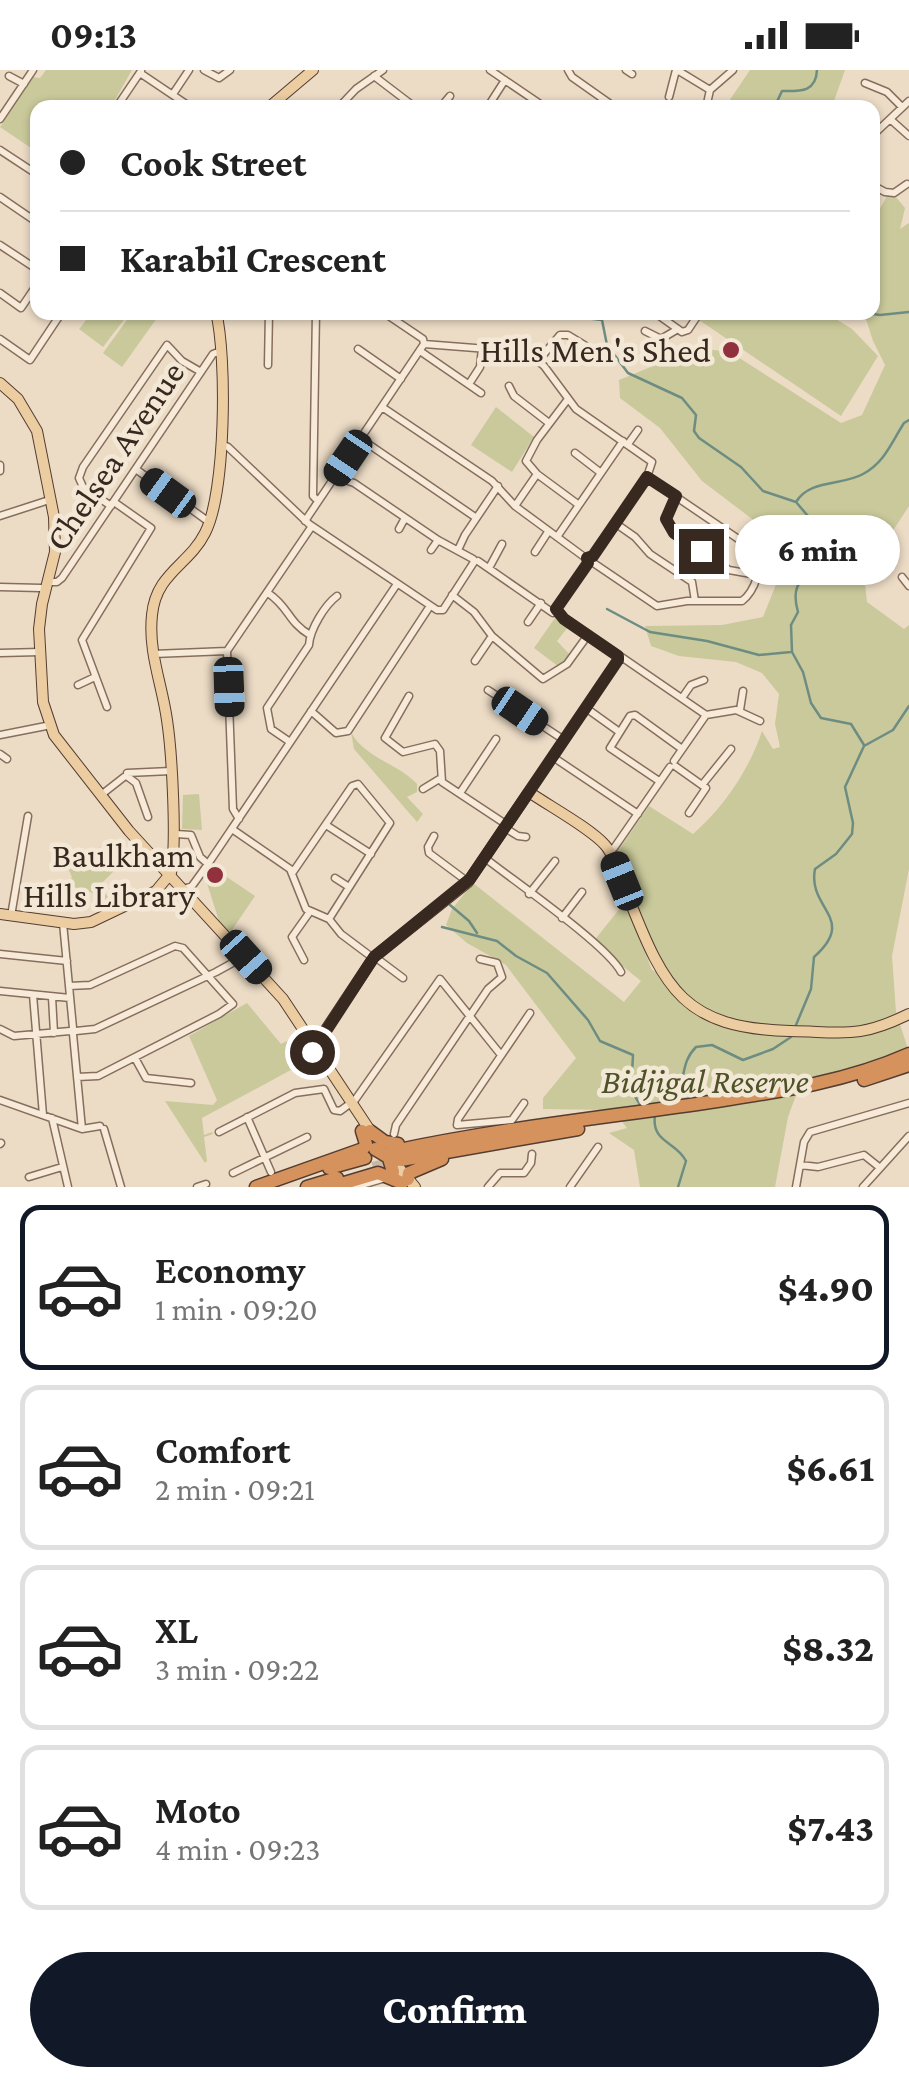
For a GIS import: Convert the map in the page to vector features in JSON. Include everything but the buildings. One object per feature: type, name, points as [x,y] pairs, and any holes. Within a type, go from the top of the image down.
[{"type":"highway","points":[[690,1109],[826,1082],[909,1054]]},
{"type":"highway","points":[[256,1187],[364,1148],[366,1131],[387,1143],[409,1142],[502,1127],[622,1119],[805,1094],[909,1066]]},
{"type":"highway","points":[[330,1187],[390,1166],[446,1158],[622,1119]]},
{"type":"highway","points":[[307,1187],[556,1124]]},
{"type":"highway","points":[[270,1187],[582,1129]]},
{"type":"highway","points":[[390,1166],[392,1147],[409,1142]]},
{"type":"highway","points":[[338,1156],[361,1153],[409,1173],[446,1158]]},
{"type":"main road","points":[[277,100],[313,70]]},
{"type":"main road","points":[[183,892],[175,857],[171,720],[152,654],[152,616],[158,591],[172,569],[202,538],[209,522],[219,473],[221,351],[217,320]]},
{"type":"main road","points":[[0,386],[26,408],[38,431],[56,539],[44,584],[40,620],[40,702],[46,726],[54,742],[168,883],[183,892],[283,999],[390,1166]]},
{"type":"main road","points":[[39,652],[44,707],[57,742],[158,864],[168,883],[183,892],[278,1000],[311,1045]]},
{"type":"main road","points":[[5,915],[91,926],[168,883],[176,834],[172,770]]},
{"type":"main road","points":[[311,1045],[376,959],[468,882],[529,792],[611,849],[656,963],[672,990],[718,1021],[763,1030],[858,1033],[873,1031],[909,1014]]},
{"type":"main road","points":[[158,864],[168,866],[175,857]]},
{"type":"street","points":[[2,113],[33,70]]},
{"type":"street","points":[[172,94],[188,70]]},
{"type":"street","points":[[204,70],[219,78],[230,70]]},
{"type":"street","points":[[346,100],[384,70]]},
{"type":"street","points":[[490,70],[534,100]]},
{"type":"street","points":[[568,70],[605,100]]},
{"type":"street","points":[[669,97],[677,70],[710,90]]},
{"type":"street","points":[[708,100],[710,90],[733,70]]},
{"type":"street","points":[[121,100],[141,71],[181,100]]},
{"type":"street","points":[[10,76],[24,84]]},
{"type":"street","points":[[374,76],[406,100]]},
{"type":"street","points":[[492,100],[505,80]]},
{"type":"street","points":[[865,83],[887,92],[902,107]]},
{"type":"street","points":[[447,100],[450,96]]},
{"type":"street","points":[[880,128],[909,101]]},
{"type":"street","points":[[890,119],[909,136]]},
{"type":"street","points":[[0,150],[30,170]]},
{"type":"street","points":[[880,189],[894,193],[907,184]]},
{"type":"street","points":[[0,197],[30,218]]},
{"type":"street","points":[[0,245],[30,265]]},
{"type":"street","points":[[0,293],[21,308],[30,295]]},
{"type":"street","points":[[0,339],[30,360],[57,320]]},
{"type":"street","points":[[268,365],[269,320]]},
{"type":"street","points":[[316,320],[313,456],[314,496],[318,501]]},
{"type":"street","points":[[238,819],[233,809],[227,651],[268,592],[309,524],[318,501],[422,348],[423,339],[395,320]]},
{"type":"street","points":[[665,320],[678,329],[688,330],[695,320]]},
{"type":"street","points":[[645,331],[662,338],[678,329]]},
{"type":"street","points":[[538,361],[560,335],[568,335],[586,346]]},
{"type":"street","points":[[107,706],[82,636],[150,528],[82,486],[79,478],[167,344],[182,361],[202,372]]},
{"type":"street","points":[[422,348],[522,350],[538,361],[580,412],[652,462],[647,477],[555,610]]},
{"type":"street","points":[[422,348],[482,393]]},
{"type":"street","points":[[469,384],[480,368],[482,348]]},
{"type":"street","points":[[358,349],[401,378]]},
{"type":"street","name":"Chelsea Avenue","points":[[44,584],[60,581],[213,354],[221,351]]},
{"type":"street","points":[[509,386],[514,396],[549,423]]},
{"type":"street","points":[[568,400],[526,460],[537,474],[579,505]]},
{"type":"street","points":[[382,407],[498,486],[548,532],[653,604],[742,601],[757,575],[760,560],[756,551],[647,477]]},
{"type":"street","points":[[557,537],[601,473],[638,430]]},
{"type":"street","points":[[361,438],[476,518]]},
{"type":"street","points":[[220,444],[227,446],[309,524],[430,606],[442,610],[475,561]]},
{"type":"street","points":[[575,453],[601,473]]},
{"type":"street","points":[[137,470],[209,522]]},
{"type":"street","points":[[516,506],[537,474]]},
{"type":"street","points":[[336,476],[354,483],[438,540],[555,610],[706,715],[740,710],[760,721]]},
{"type":"street","points":[[458,550],[498,486]]},
{"type":"street","points":[[676,496],[666,519],[674,533],[729,570],[757,575]]},
{"type":"street","points":[[0,516],[49,500]]},
{"type":"street","points":[[399,529],[405,518]]},
{"type":"street","points":[[616,523],[650,554],[692,582],[695,601]]},
{"type":"street","points":[[535,552],[548,532]]},
{"type":"street","points":[[431,550],[438,540]]},
{"type":"street","points":[[489,568],[502,544]]},
{"type":"street","points":[[902,577],[909,586]]},
{"type":"street","points":[[0,587],[44,584]]},
{"type":"street","points":[[183,892],[208,864],[397,584]]},
{"type":"street","points":[[268,592],[286,606],[293,625],[310,636]]},
{"type":"street","points":[[317,594],[328,602]]},
{"type":"street","points":[[452,595],[543,679],[566,664],[588,635]]},
{"type":"street","points":[[290,742],[270,728],[267,708],[309,645],[328,602],[337,596]]},
{"type":"street","points":[[528,622],[541,603]]},
{"type":"street","points":[[311,711],[336,733],[348,730],[430,606]]},
{"type":"street","points":[[475,661],[492,636]]},
{"type":"street","points":[[152,654],[227,651]]},
{"type":"street","points":[[0,653],[39,652]]},
{"type":"street","points":[[529,792],[620,658]]},
{"type":"street","points":[[78,684],[95,677]]},
{"type":"street","points":[[682,698],[691,685],[704,680]]},
{"type":"street","points":[[488,690],[564,740]]},
{"type":"street","points":[[740,710],[743,691]]},
{"type":"street","points":[[409,696],[384,736],[404,752],[435,744],[440,752],[441,778],[520,837],[526,837]]},
{"type":"street","points":[[586,708],[618,731]]},
{"type":"street","points":[[659,781],[610,748],[618,731],[635,715],[682,749]]},
{"type":"street","points":[[611,849],[706,715]]},
{"type":"street","points":[[0,734],[46,726]]},
{"type":"street","points":[[460,793],[496,739]]},
{"type":"street","points":[[702,785],[731,749]]},
{"type":"street","points":[[553,757],[638,814]]},
{"type":"street","points":[[673,765],[706,792],[688,813]]},
{"type":"street","points":[[99,797],[136,774],[172,770]]},
{"type":"street","points":[[129,777],[148,817]]},
{"type":"street","points":[[422,789],[441,778]]},
{"type":"street","points":[[292,872],[356,782],[390,823],[328,919]]},
{"type":"street","points":[[5,915],[28,816]]},
{"type":"street","points":[[326,825],[371,854]]},
{"type":"street","points":[[232,828],[292,872],[309,913],[328,919],[340,934],[403,978]]},
{"type":"street","points":[[176,834],[191,835],[200,857],[208,864]]},
{"type":"street","points":[[434,836],[428,847],[430,853],[468,882]]},
{"type":"street","points":[[485,858],[562,918],[622,972]]},
{"type":"street","points":[[529,894],[554,862]]},
{"type":"street","points":[[334,878],[349,887]]},
{"type":"street","points":[[562,918],[582,892]]},
{"type":"street","points":[[304,960],[292,937],[309,913]]},
{"type":"street","points":[[63,924],[82,1129]]},
{"type":"street","points":[[69,986],[90,985],[175,946],[183,948],[232,1002],[231,1007],[135,1058],[98,1076],[77,1078]]},
{"type":"street","points":[[0,954],[66,961]]},
{"type":"street","points":[[0,1029],[14,1036],[95,1029],[209,976],[236,961],[237,954]]},
{"type":"street","points":[[394,1134],[396,1125],[488,988],[503,975],[497,962],[480,959]]},
{"type":"street","points":[[219,1132],[295,1093],[321,1088],[327,1092],[334,1110],[349,1105],[436,980],[444,980],[501,1055]]},
{"type":"street","points":[[0,991],[70,998]]},
{"type":"street","points":[[33,995],[47,1116],[68,1187]]},
{"type":"street","points":[[52,996],[54,1033]]},
{"type":"street","points":[[524,1103],[512,1120],[457,1125],[530,1013]]},
{"type":"street","points":[[135,1058],[146,1078],[192,1083]]},
{"type":"street","points":[[0,1100],[82,1129],[102,1127],[121,1187]]},
{"type":"street","points":[[796,1187],[804,1142],[810,1132],[909,1104]]},
{"type":"street","points":[[247,1117],[270,1172]]},
{"type":"street","points":[[862,1187],[909,1136]]},
{"type":"street","points":[[233,1174],[306,1137]]},
{"type":"street","points":[[570,1187],[598,1147]]},
{"type":"street","points":[[488,1187],[500,1174],[524,1172],[532,1154]]},
{"type":"street","points":[[800,1165],[818,1167],[860,1155],[880,1167]]},
{"type":"street","points":[[29,1176],[62,1166]]},
{"type":"street","points":[[355,1187],[390,1166]]},
{"type":"street","points":[[197,1187],[206,1184]]},
{"type":"green space","points":[[46,70],[132,70],[115,100],[30,100],[30,147],[0,127],[33,77],[40,78]]},
{"type":"green space","points":[[750,70],[845,70],[834,100],[730,100]]},
{"type":"green space","name":"Bidjigal Reserve","points":[[887,196],[895,196],[905,208],[900,229],[909,223],[909,506],[864,575],[867,602],[904,629],[909,625],[909,869],[892,956],[896,1012],[908,1049],[851,1069],[802,1079],[788,1117],[775,1187],[640,1187],[634,1150],[609,1133],[627,1128],[613,1110],[543,1109],[543,1098],[576,1058],[506,965],[467,943],[446,925],[452,909],[473,883],[624,1002],[641,981],[593,942],[625,902],[652,970],[672,979],[645,929],[616,854],[649,806],[693,834],[743,774],[762,731],[773,749],[780,747],[775,724],[779,694],[762,673],[736,662],[679,656],[651,646],[645,626],[722,625],[763,617],[785,562],[764,528],[702,481],[660,428],[620,398],[619,380],[697,348],[730,352],[841,423],[862,415],[885,365],[866,320],[880,320],[880,208]]},
{"type":"green space","points":[[86,320],[124,320],[103,347],[79,329]]},
{"type":"green space","points":[[127,320],[156,320],[122,367],[103,353]]},
{"type":"green space","points":[[699,320],[837,320],[852,329],[878,356],[841,416]]},
{"type":"green space","points":[[496,407],[534,437],[512,472],[471,445]]},
{"type":"green space","points":[[555,618],[568,627],[557,641],[571,656],[559,667],[534,648]]},
{"type":"green space","points":[[351,732],[364,748],[417,784],[417,792],[407,797],[423,814],[417,822],[354,749]]},
{"type":"green space","points":[[199,794],[202,830],[182,829],[183,795]]},
{"type":"green space","points":[[100,847],[117,868],[99,886],[116,907],[108,911],[93,893],[68,885],[72,877],[66,864],[80,866]]},
{"type":"green space","points":[[212,867],[255,896],[230,933],[220,924],[205,877]]},
{"type":"green space","points":[[247,1003],[281,1044],[295,1037],[300,1043],[290,1049],[300,1065],[202,1118],[204,1135],[213,1134],[204,1137],[205,1163],[165,1101],[213,1105],[217,1100],[189,1036]]},
{"type":"waterway","points":[[778,100],[782,91],[810,87],[817,70]]},
{"type":"waterway","points":[[880,315],[909,312]]},
{"type":"waterway","points":[[602,320],[607,345],[628,373],[682,398],[696,415],[694,431],[699,438],[741,467],[763,491],[796,502]]},
{"type":"waterway","points":[[864,745],[851,724],[821,718],[811,703],[803,672],[792,652],[791,625],[798,612],[798,585],[827,553],[819,529],[796,502],[818,486],[855,478],[871,469],[909,420]]},
{"type":"waterway","points":[[607,609],[650,632],[759,655],[791,652]]},
{"type":"waterway","points":[[796,1025],[811,989],[814,957],[832,932],[832,923],[814,883],[815,869],[836,854],[852,834],[845,787],[864,746],[893,730],[909,706]]},
{"type":"waterway","points":[[450,905],[477,933]]},
{"type":"waterway","points":[[442,927],[497,941],[547,973],[588,1020],[600,1041],[633,1055],[631,1090],[641,1106]]},
{"type":"waterway","points":[[667,1103],[679,1089],[687,1061],[696,1047],[712,1045],[743,1060],[773,1049],[791,1037]]},
{"type":"waterway","points":[[655,1115],[660,1137],[686,1161],[678,1187]]},
{"type":"tunnel","points":[[373,1168],[399,1161]]},
{"type":"place","name":"Hills Men's Shed","points":[[731,350]]},
{"type":"place","name":"Baulkham Hills Library","points":[[215,875]]},
{"type":"route","points":[[312,1052],[309,1047],[322,1037],[374,957],[470,879],[618,660],[618,656],[564,619],[556,609],[588,563],[587,558],[593,556],[647,477],[676,496],[666,519],[670,528],[701,551]]}]
